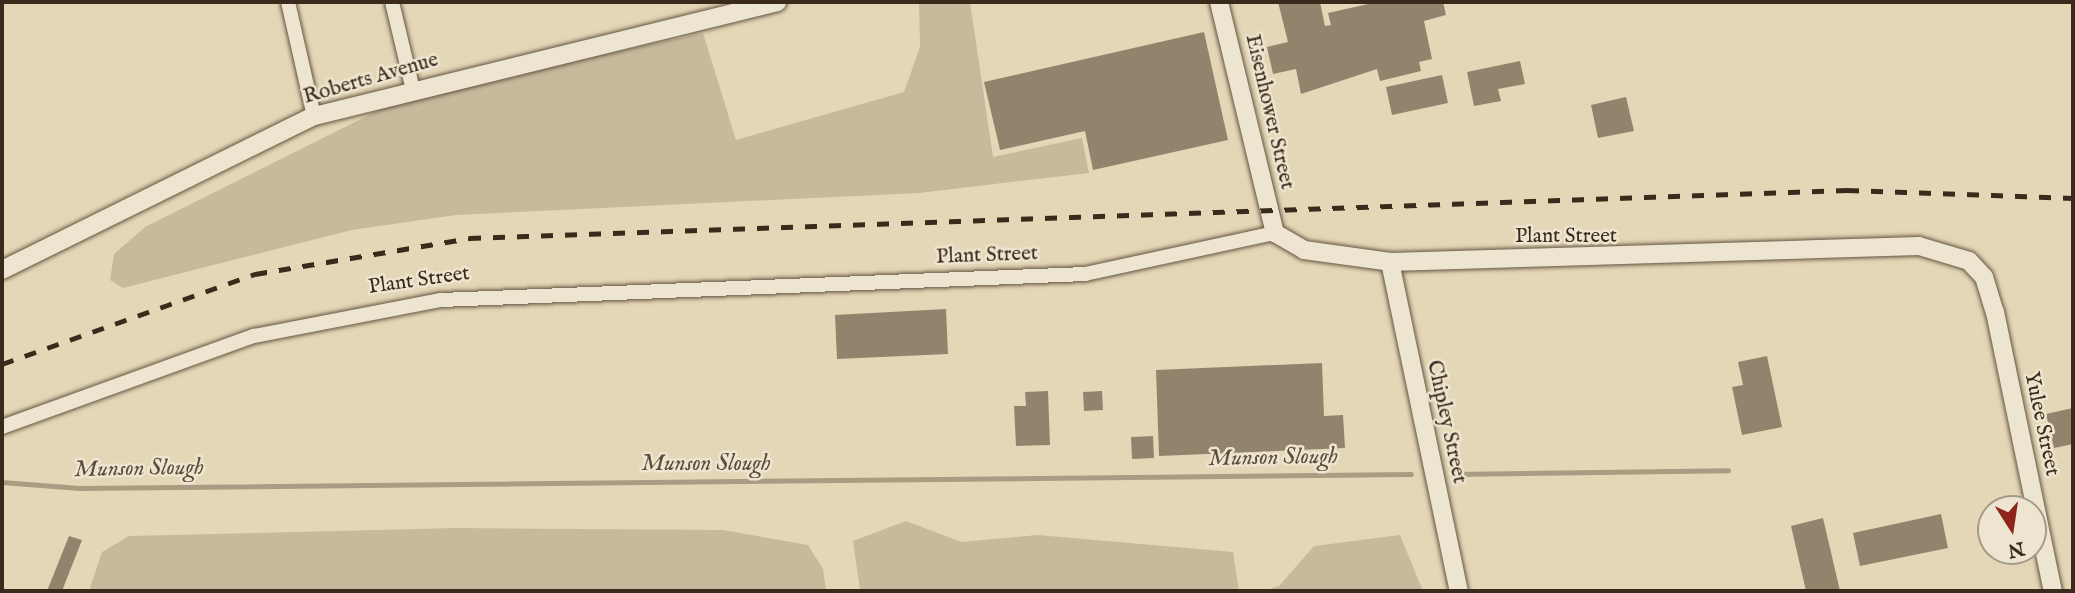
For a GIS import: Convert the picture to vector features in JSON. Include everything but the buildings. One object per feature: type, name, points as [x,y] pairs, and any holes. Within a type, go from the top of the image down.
[{"type":"street","points":[[288,2],[314,116]]},
{"type":"street","points":[[392,2],[413,90]]},
{"type":"street","name":"Roberts Avenue","points":[[2,270],[314,116],[724,8],[777,2]]},
{"type":"street","name":"Eisenhower Street","points":[[1219,2],[1275,233]]},
{"type":"street","name":"Plant Street","points":[[2,427],[254,336],[388,308],[509,294],[1085,274],[1275,233],[1304,250],[1390,262],[1919,246],[1951,252],[1978,269]]},
{"type":"street","name":"Chipley Street","points":[[1390,262],[1459,591]]},
{"type":"street","name":"Yulee Street","points":[[1978,269],[1995,312],[2053,591]]},
{"type":"shaded area","points":[[919,2],[970,2],[993,157],[1082,138],[1089,173],[919,193],[456,215],[352,230],[123,288],[110,280],[114,254],[145,227],[403,98],[703,33],[736,140],[904,92],[920,47]]},
{"type":"shaded area","points":[[906,521],[962,542],[1038,535],[1233,552],[1239,591],[860,591],[853,541]]},
{"type":"shaded area","points":[[457,528],[723,530],[808,545],[823,569],[826,591],[89,591],[102,552],[129,536]]},
{"type":"shaded area","points":[[1400,535],[1423,591],[1264,591],[1279,586],[1314,546]]},
{"type":"waterway","points":[[1452,474],[1728,470]]},
{"type":"waterway","name":"Munson Slough","points":[[2,482],[79,488],[1411,474]]},
{"type":"railway","points":[[2,364],[255,274],[469,238],[1847,190],[2073,198]]}]
